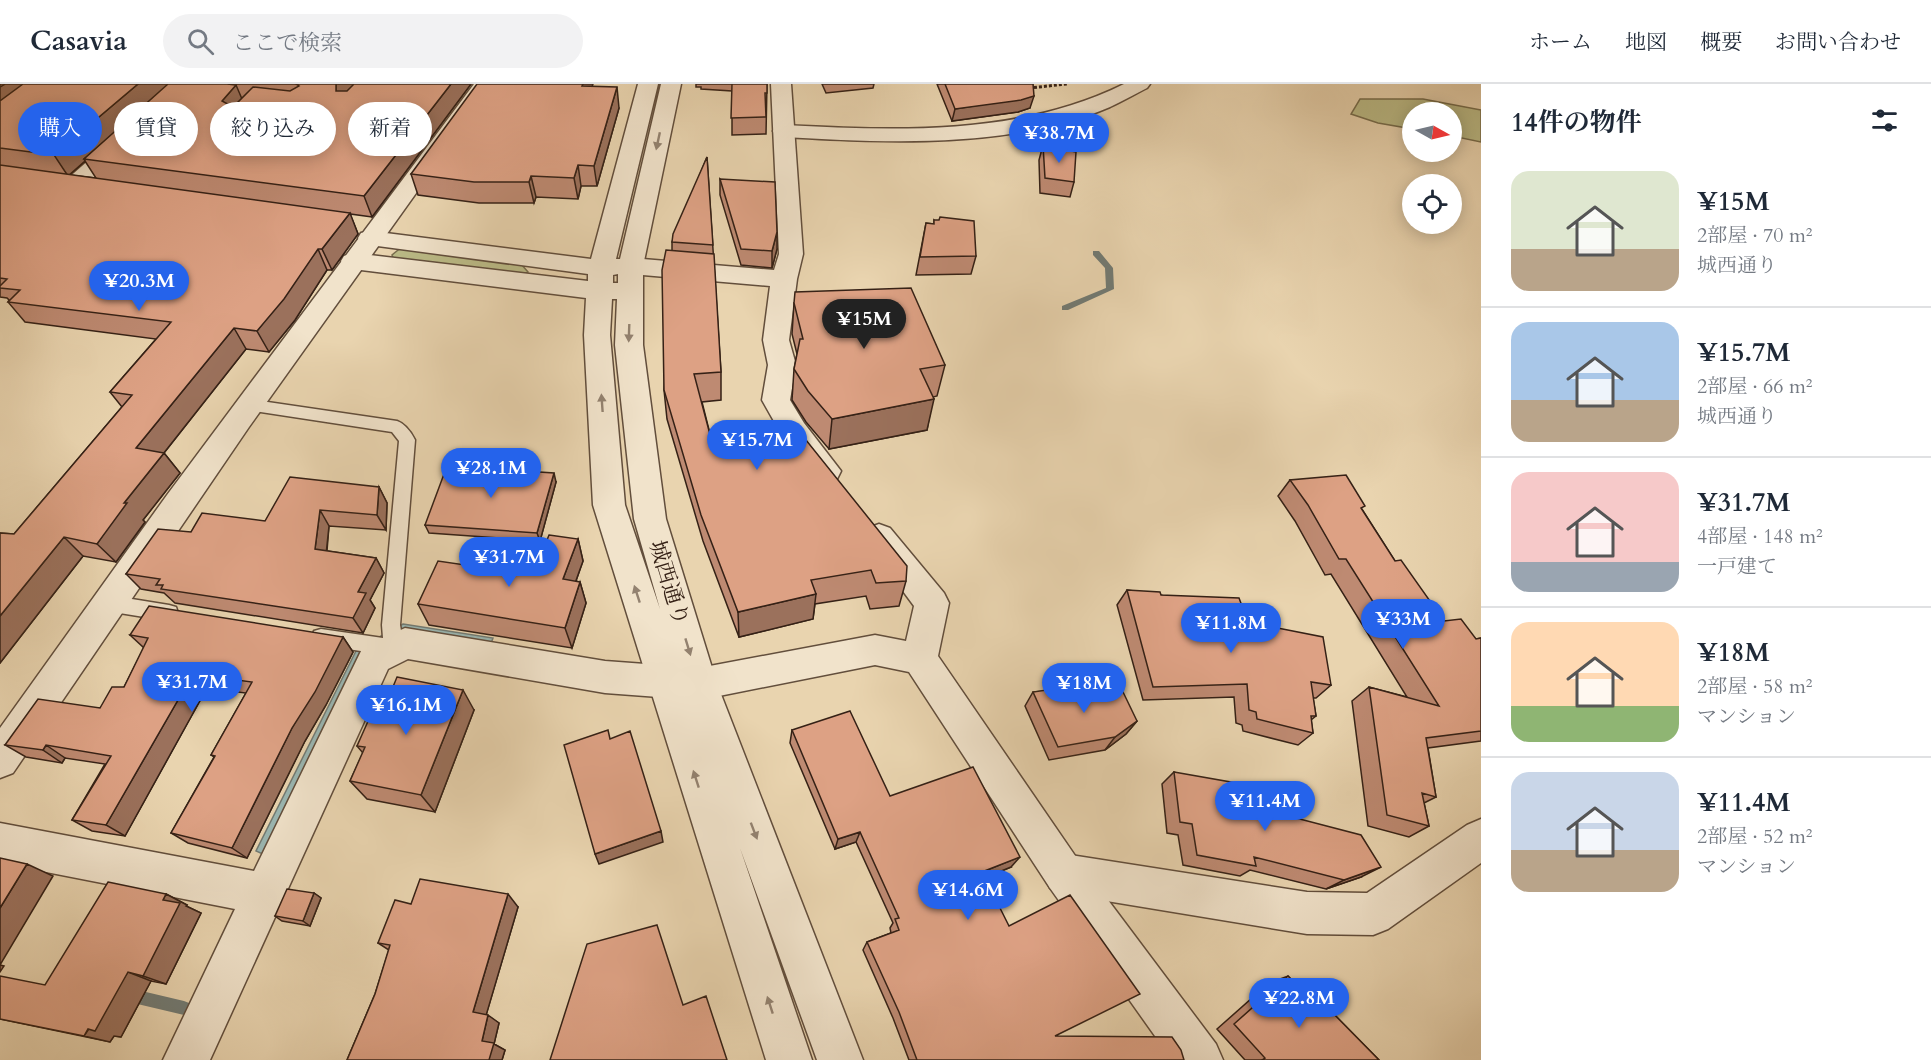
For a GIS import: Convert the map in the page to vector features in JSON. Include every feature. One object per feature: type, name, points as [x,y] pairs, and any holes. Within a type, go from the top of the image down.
[{"type":"street","points":[[0,760],[107,603],[247,405],[353,261],[368,229],[484,84]]},
{"type":"street","name":"城西通り","points":[[648,84],[616,279],[629,345],[650,519],[681,682],[789,1060]]},
{"type":"street","name":"城西通り","points":[[616,279],[671,84]]},
{"type":"street","points":[[781,84],[791,254],[784,279],[776,340],[782,365],[776,400],[794,431],[932,603],[920,659]]},
{"type":"street","points":[[784,131],[894,136],[1011,126],[1100,104],[1140,84]]},
{"type":"street","points":[[97,188],[63,183],[185,90]]},
{"type":"street","points":[[368,229],[616,279]]},
{"type":"street","points":[[353,261],[616,279],[784,279]]},
{"type":"street","points":[[186,1060],[375,658],[405,643],[605,677],[681,682],[874,650],[920,659],[1064,874],[1200,1060]]},
{"type":"street","name":"城西通り","points":[[681,682],[840,1060]]},
{"type":"street","points":[[1064,874],[1307,913],[1372,914],[1481,839]]},
{"type":"street","points":[[0,843],[264,894]]},
{"type":"lane","points":[[247,405],[397,428],[407,440],[391,625],[394,648],[302,634]]},
{"type":"lane","points":[[107,603],[187,615]]},
{"type":"path","points":[[1021,88],[1042,88],[1067,84]]},
{"type":"green space","points":[[1360,99],[1423,99],[1439,102],[1402,102],[1402,127],[1378,123],[1351,114]]},
{"type":"green space","points":[[1462,106],[1481,110],[1481,142],[1462,138]]},
{"type":"green space","points":[[403,246],[521,264],[528,272],[514,278],[394,260],[392,255]]},
{"type":"water","points":[[403,624],[493,638],[490,646],[410,632],[265,855],[256,851],[357,649]]},
{"type":"building","points":[[23,84],[138,84],[102,114],[102,102],[18,102],[18,150],[0,148],[0,101]]},
{"type":"building","points":[[168,84],[236,85],[222,101],[224,102],[210,102],[210,156],[336,156],[336,102],[238,102],[253,87],[290,91],[299,86],[296,84],[336,84],[336,91],[347,91],[354,84],[451,84],[432,108],[432,102],[348,102],[348,156],[395,156],[364,196],[84,159],[87,156],[102,156],[102,143],[114,132],[114,156],[198,156],[198,102],[148,102]]},
{"type":"building","points":[[477,84],[583,84],[582,86],[617,87],[594,166],[578,165],[574,178],[531,176],[529,182],[474,182],[411,174],[424,156],[432,156],[432,145]]},
{"type":"building","points":[[732,84],[767,84],[766,117],[731,118]]},
{"type":"building","points":[[945,84],[1033,84],[1034,96],[1021,100],[955,109]]},
{"type":"building","points":[[1043,145],[1076,152],[1074,182],[1045,178]]},
{"type":"building","points":[[707,157],[713,245],[672,242],[673,234]]},
{"type":"building","points":[[0,165],[350,213],[322,249],[318,249],[284,299],[257,331],[234,328],[136,448],[164,453],[124,503],[127,503],[97,544],[64,537],[0,616],[0,533],[14,534],[132,395],[110,392],[171,322],[8,302],[20,290],[0,288],[7,279],[0,278]]},
{"type":"building","points":[[720,179],[775,182],[777,232],[772,251],[741,249]]},
{"type":"building","points":[[940,217],[974,221],[976,256],[920,257],[926,223],[934,224],[934,220],[939,220]]},
{"type":"building","points":[[666,250],[714,254],[721,372],[694,374],[713,446],[802,435],[907,566],[906,581],[876,583],[871,570],[811,580],[816,594],[738,612],[701,515],[664,390],[662,270]]},
{"type":"building","points":[[911,288],[945,365],[920,369],[934,399],[832,419],[808,391],[794,369],[800,339],[803,339],[794,303],[795,292]]},
{"type":"building","points":[[447,466],[554,473],[537,533],[425,525]]},
{"type":"building","points":[[1346,475],[1365,506],[1361,508],[1395,561],[1401,560],[1444,621],[1461,619],[1476,639],[1481,638],[1481,731],[1426,738],[1436,797],[1422,793],[1429,826],[1387,815],[1369,687],[1439,706],[1346,559],[1339,559],[1308,505],[1290,480]]},
{"type":"building","points":[[290,477],[379,487],[377,515],[320,510],[315,549],[376,558],[358,592],[366,593],[353,618],[161,589],[163,585],[156,585],[160,579],[126,574],[158,529],[191,532],[202,513],[265,521]]},
{"type":"building","points":[[549,535],[578,539],[563,579],[580,582],[565,628],[418,604],[438,561],[533,575]]},
{"type":"building","points":[[1127,590],[1160,592],[1161,595],[1239,598],[1248,622],[1323,637],[1331,685],[1311,682],[1316,716],[1311,716],[1313,733],[1257,719],[1256,712],[1249,710],[1247,684],[1153,687]]},
{"type":"building","points":[[149,606],[343,637],[315,692],[292,728],[232,848],[171,833],[215,756],[211,755],[252,682],[193,674],[106,825],[72,820],[111,756],[46,745],[43,750],[5,745],[38,699],[100,708],[112,687],[124,687],[148,638],[130,635]]},
{"type":"building","points":[[397,677],[463,690],[421,795],[350,781],[365,747],[357,746],[369,719],[379,721]]},
{"type":"building","points":[[1087,684],[1088,688],[1097,687],[1101,694],[1123,692],[1137,721],[1115,737],[1058,747],[1033,692]]},
{"type":"building","points":[[850,711],[890,796],[973,767],[1020,857],[982,872],[1009,926],[1070,895],[1140,994],[1055,1036],[1172,1037],[1181,1050],[1184,1060],[917,1060],[899,1012],[867,942],[899,930],[895,919],[899,918],[860,832],[838,839],[792,730]]},
{"type":"building","points":[[608,730],[610,739],[630,731],[661,831],[595,854],[564,745]]},
{"type":"building","points":[[1174,772],[1242,784],[1246,805],[1361,835],[1381,867],[1344,880],[1254,857],[1256,866],[1197,855],[1192,824],[1180,822]]},
{"type":"building","points":[[0,858],[27,864],[0,908]]},
{"type":"building","points":[[420,879],[508,894],[473,1012],[488,1015],[482,1041],[494,1043],[489,1060],[347,1060],[375,994],[390,945],[378,943],[395,900],[411,904]]},
{"type":"building","points":[[108,882],[166,894],[163,900],[180,903],[143,976],[128,972],[95,1031],[88,1029],[84,1036],[0,1019],[0,976],[45,985]]},
{"type":"building","points":[[287,889],[314,893],[303,921],[275,916]]},
{"type":"building","points":[[657,925],[683,1005],[706,996],[727,1060],[550,1060],[587,944]]},
{"type":"building","points":[[1288,976],[1317,1005],[1321,1001],[1379,1060],[1262,1060],[1265,1058],[1234,1024]]},
{"type":"waterway","points":[[1065,308],[1110,289],[1109,268],[1096,253]]},
{"type":"waterway","points":[[129,995],[184,1008]]}]
